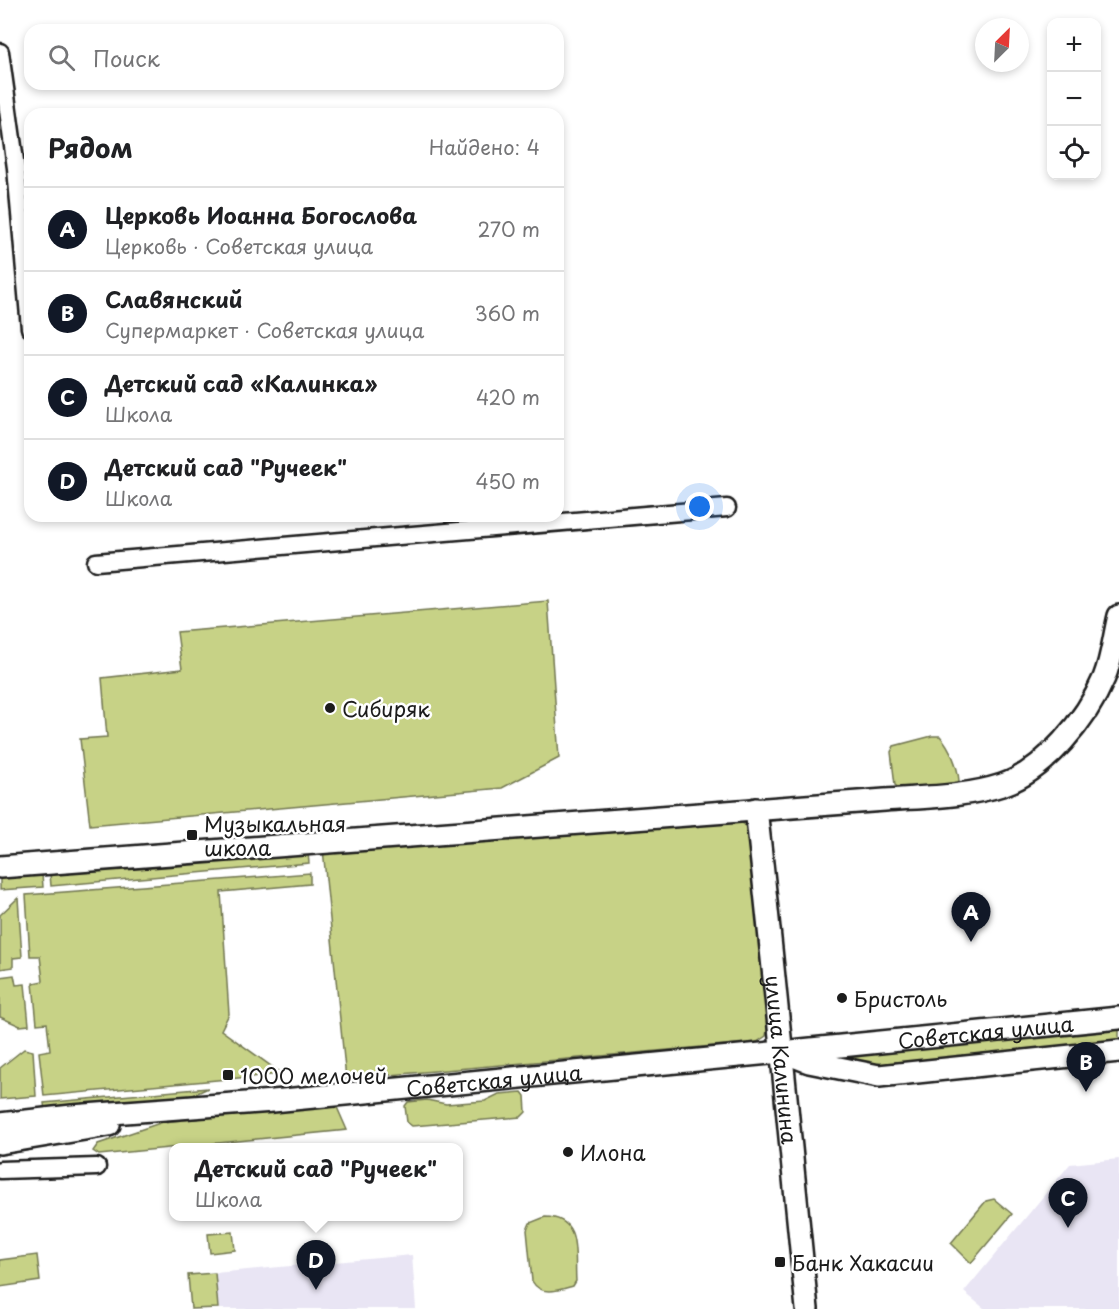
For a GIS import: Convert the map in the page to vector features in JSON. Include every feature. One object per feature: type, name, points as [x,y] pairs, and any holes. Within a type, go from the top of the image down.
[{"type":"main road","points":[[0,867],[975,792],[1003,784],[1023,775],[1058,745],[1092,702],[1104,676],[1119,616]]},
{"type":"main road","name":"улица Калинина","points":[[756,809],[807,1309]]},
{"type":"main road","name":"Советская улица","points":[[0,1124],[782,1052],[1119,1018]]},
{"type":"main road","name":"Советская улица","points":[[782,1052],[809,1062],[879,1076],[1119,1051]]},
{"type":"main road","name":"Советская улица","points":[[0,1143],[207,1106]]},
{"type":"street","points":[[0,51],[16,168],[24,259]]},
{"type":"street","points":[[564,521],[727,507]]},
{"type":"street","points":[[96,562],[555,522]]},
{"type":"street","points":[[0,1170],[97,1167]]},
{"type":"shaded area","points":[[1119,1159],[1119,1309],[985,1309],[964,1292],[1070,1164]]},
{"type":"shaded area","points":[[412,1255],[416,1309],[219,1309],[215,1273]]},
{"type":"green space","name":"Сибиряк","points":[[548,601],[559,758],[502,788],[90,825],[80,739],[107,737],[102,678],[182,669],[177,632]]},
{"type":"green space","points":[[940,736],[950,751],[959,781],[954,787],[902,790],[895,785],[891,752],[894,746]]},
{"type":"green space","points":[[731,818],[744,824],[751,837],[769,1020],[766,1036],[757,1042],[346,1079],[323,849]]},
{"type":"green space","points":[[308,853],[309,863],[51,886],[50,874]]},
{"type":"green space","points":[[310,873],[310,884],[221,892],[229,1014],[221,1030],[282,1074],[44,1096],[39,1052],[50,1050],[47,1023],[37,1024],[33,983],[43,981],[40,956],[30,956],[26,895]]},
{"type":"green space","points":[[42,874],[43,887],[0,890],[0,877]]},
{"type":"green space","points":[[18,898],[22,957],[13,958],[13,967],[0,969],[0,915]]},
{"type":"green space","points":[[14,975],[16,985],[25,984],[29,1025],[20,1026],[0,1017],[0,977]]},
{"type":"green space","points":[[1119,1025],[1119,1043],[891,1065],[865,1064],[817,1055]]},
{"type":"green space","points":[[24,1049],[33,1051],[36,1096],[0,1099],[0,1068]]},
{"type":"green space","points":[[208,1088],[189,1097],[45,1111],[44,1103]]},
{"type":"green space","points":[[522,1092],[525,1096],[526,1112],[521,1117],[412,1126],[407,1122],[405,1106],[408,1102],[427,1100],[446,1104],[485,1101],[499,1094]]},
{"type":"green space","points":[[336,1105],[347,1130],[218,1143],[169,1143],[169,1148],[99,1155],[93,1151],[98,1144],[163,1122]]},
{"type":"green space","points":[[994,1199],[1012,1214],[971,1263],[951,1243],[986,1201]]},
{"type":"green space","points":[[545,1217],[565,1223],[571,1230],[575,1248],[576,1281],[573,1286],[545,1291],[532,1281],[527,1230],[530,1223]]},
{"type":"green space","points":[[233,1232],[235,1250],[210,1253],[208,1234]]},
{"type":"green space","points":[[37,1255],[40,1281],[0,1287],[0,1260]]},
{"type":"green space","points":[[215,1273],[218,1308],[191,1309],[188,1275]]},
{"type":"place","name":"Сибиряк","points":[[330,708]]},
{"type":"place","name":"Музыкальная школа","points":[[192,835]]},
{"type":"place","name":"Церковь Иоанна Богослова","points":[[971,942]]},
{"type":"place","name":"Бристоль","points":[[842,998]]},
{"type":"place","name":"1000 мелочей","points":[[228,1075]]},
{"type":"place","name":"Славянский","points":[[1086,1092]]},
{"type":"place","name":"Илона","points":[[568,1152]]},
{"type":"place","name":"Детский сад «Калинка»","points":[[1068,1228]]},
{"type":"place","name":"Банк Хакасии","points":[[780,1262]]},
{"type":"place","name":"Детский сад \"Ручеек\"","points":[[316,1290]]}]
